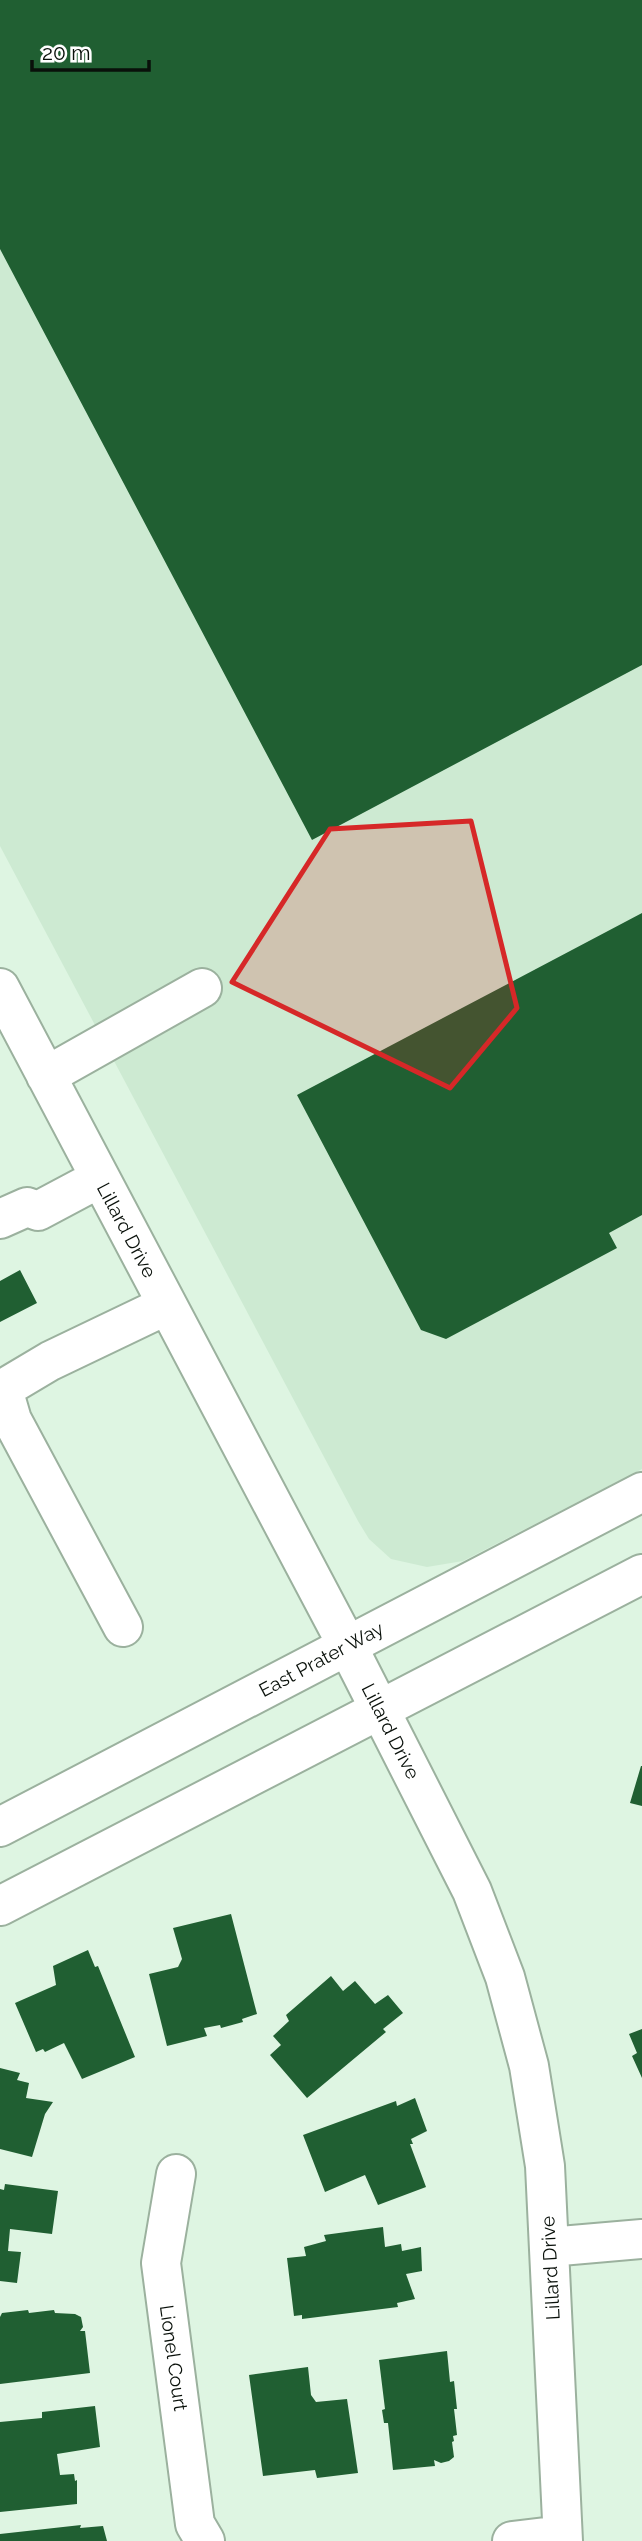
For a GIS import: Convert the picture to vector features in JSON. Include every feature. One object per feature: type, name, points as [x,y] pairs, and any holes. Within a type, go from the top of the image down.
[{"type":"street","name":"Lillard Drive","points":[[0,988],[347,1644],[472,1891],[505,1976],[531,2079],[545,2166],[562,2538]]},
{"type":"street","points":[[46,1076],[202,988]]},
{"type":"street","points":[[0,1219],[27,1207],[38,1211],[100,1178]]},
{"type":"street","points":[[0,1240],[6,1242],[35,1228],[38,1211]]},
{"type":"street","points":[[122,1627],[12,1420],[3,1389],[50,1361],[167,1305]]},
{"type":"street","name":"East Prater Way","points":[[0,1827],[642,1492]]},
{"type":"street","points":[[0,1906],[642,1574]]},
{"type":"street","name":"Lionel Court","points":[[176,2174],[161,2263],[195,2524],[205,2541]]},
{"type":"street","points":[[550,2248],[642,2239]]},
{"type":"street","points":[[512,2541],[562,2538]]},
{"type":"highlighted area","points":[[471,821],[517,1008],[450,1088],[232,982],[330,829]]},
{"type":"shaded area","points":[[0,0],[642,0],[642,1469],[463,1561],[427,1567],[391,1559],[369,1539],[0,846]]},
{"type":"building","points":[[0,0],[642,0],[642,665],[312,840],[0,249]]},
{"type":"building","points":[[642,913],[642,1215],[609,1233],[617,1248],[446,1339],[421,1330],[297,1095]]},
{"type":"building","points":[[20,1270],[37,1303],[0,1322],[0,1281]]},
{"type":"building","points":[[642,1766],[642,1806],[630,1803]]},
{"type":"building","points":[[231,1914],[257,2014],[242,2019],[243,2022],[221,2028],[220,2025],[204,2028],[207,2036],[167,2046],[149,1974],[178,1967],[182,1959],[173,1928]]},
{"type":"building","points":[[88,1950],[95,1967],[98,1966],[135,2057],[82,2079],[64,2043],[45,2052],[43,2049],[36,2052],[15,2003],[56,1985],[53,1966]]},
{"type":"building","points":[[331,1976],[343,1991],[355,1981],[375,2004],[388,1995],[403,2013],[383,2029],[386,2032],[307,2098],[270,2055],[281,2045],[273,2036],[289,2021],[286,2015]]},
{"type":"building","points":[[642,2029],[642,2078],[632,2056],[637,2053],[629,2034]]},
{"type":"building","points":[[0,2068],[20,2073],[17,2080],[29,2083],[26,2098],[53,2102],[45,2114],[32,2157],[0,2149]]},
{"type":"building","points":[[415,2098],[427,2131],[411,2139],[413,2144],[410,2144],[426,2187],[378,2205],[365,2175],[325,2192],[303,2135],[396,2101],[397,2106]]},
{"type":"building","points":[[5,2184],[58,2191],[52,2234],[10,2229],[8,2251],[21,2252],[17,2283],[0,2281],[0,2189],[4,2190]]},
{"type":"building","points":[[383,2227],[385,2247],[401,2244],[402,2251],[421,2247],[422,2271],[406,2274],[415,2299],[397,2303],[398,2307],[302,2319],[302,2315],[294,2316],[287,2258],[306,2256],[304,2247],[326,2241],[324,2235]]},
{"type":"building","points":[[28,2310],[29,2313],[54,2310],[55,2313],[81,2317],[83,2327],[80,2331],[85,2331],[90,2373],[0,2384],[0,2317],[2,2313]]},
{"type":"building","points":[[447,2351],[450,2382],[454,2381],[457,2409],[454,2409],[457,2435],[453,2436],[452,2442],[454,2457],[441,2463],[434,2460],[435,2466],[393,2470],[388,2423],[384,2423],[382,2410],[385,2409],[379,2360]]},
{"type":"building","points":[[308,2367],[311,2395],[316,2402],[347,2399],[358,2473],[317,2478],[315,2470],[263,2476],[249,2375]]},
{"type":"building","points":[[95,2406],[100,2447],[57,2454],[60,2475],[74,2474],[75,2481],[77,2480],[77,2504],[0,2512],[0,2422],[42,2418],[42,2412]]},
{"type":"building","points":[[81,2525],[80,2528],[103,2526],[107,2541],[0,2541],[0,2534]]}]
